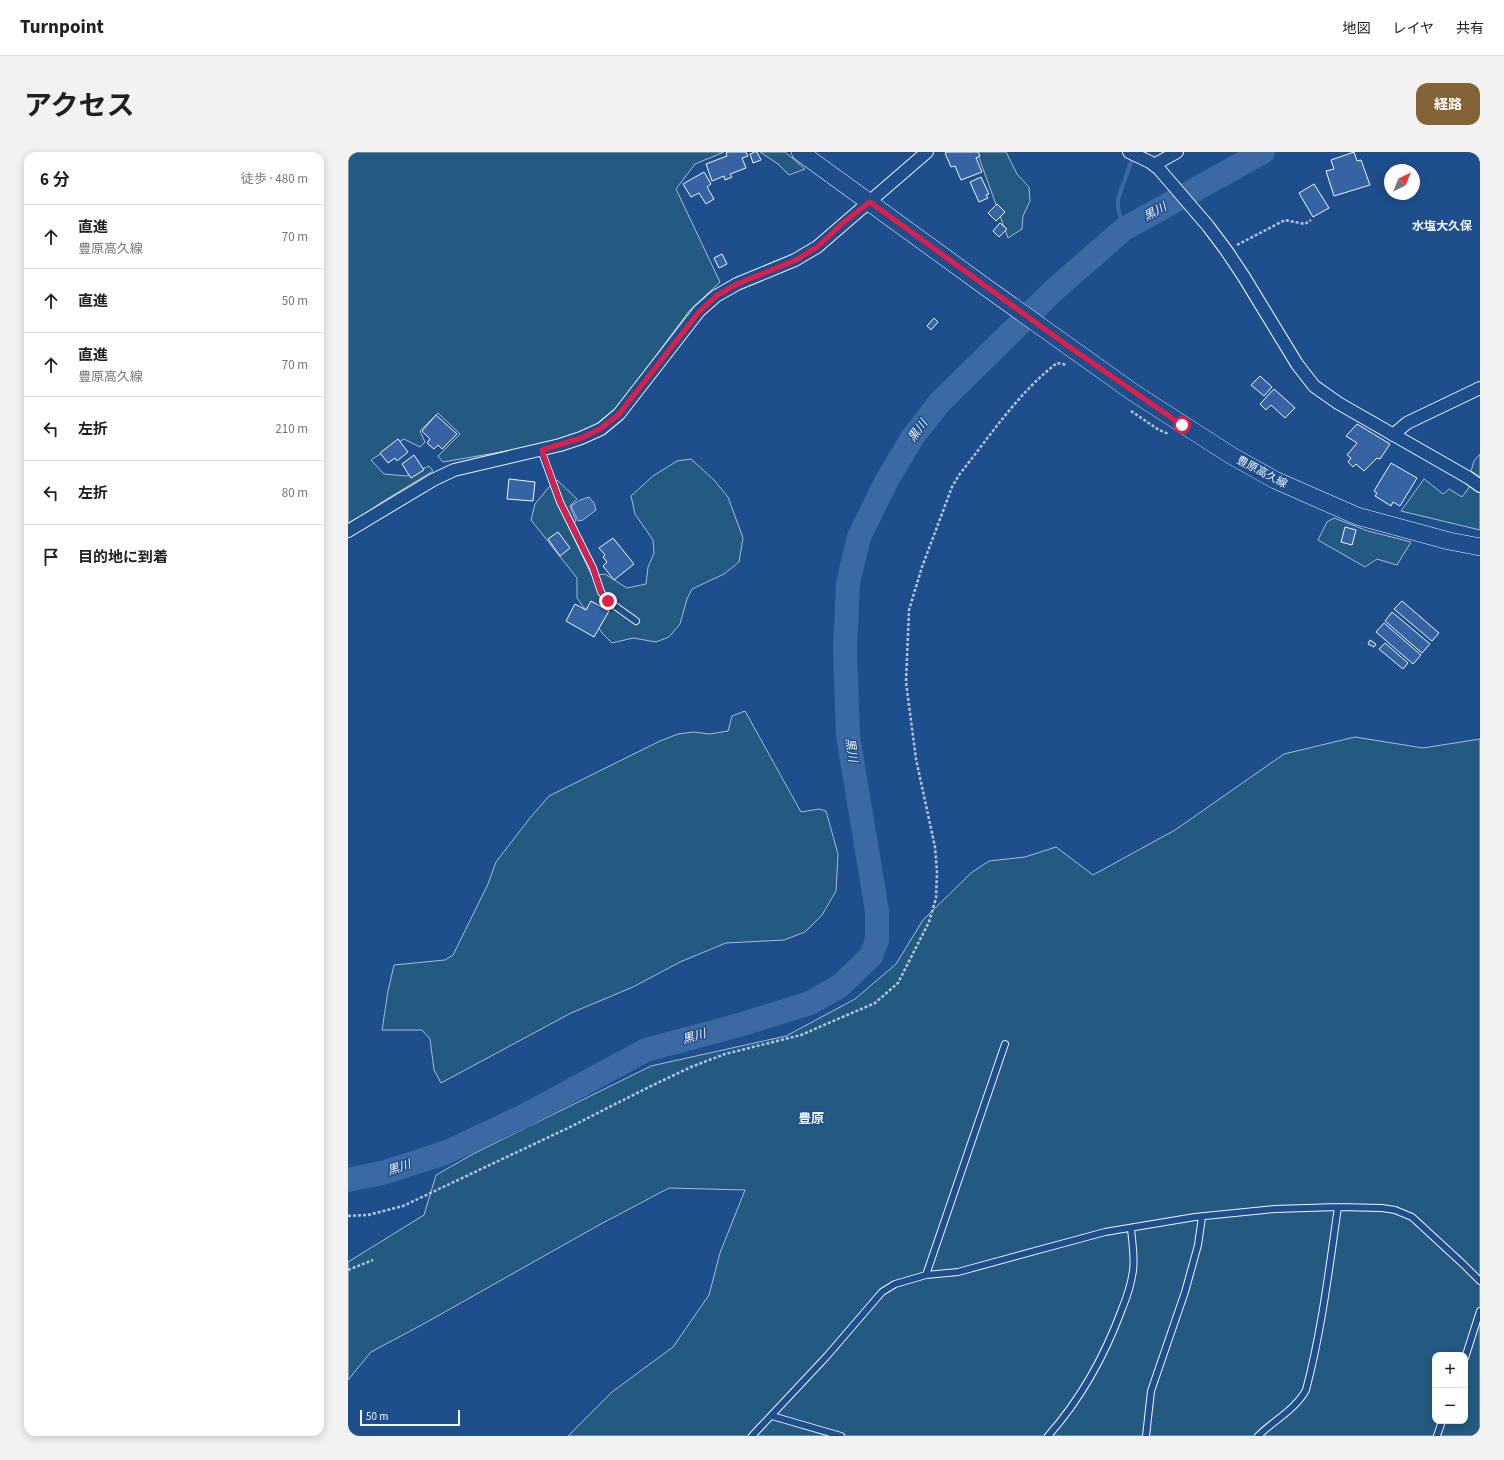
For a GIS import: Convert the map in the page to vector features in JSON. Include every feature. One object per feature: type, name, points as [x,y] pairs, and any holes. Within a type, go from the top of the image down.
[{"type":"main road","points":[[800,152],[870,202]]},
{"type":"main road","name":"豊原高久線","points":[[870,202],[1068,346],[1182,425],[1274,480],[1357,516],[1449,541],[1480,547]]},
{"type":"street","points":[[348,531],[433,480],[454,470],[542,450],[581,438],[600,429],[619,414],[699,312],[716,296],[737,284],[796,260],[817,247],[844,222],[870,202],[927,152]]},
{"type":"street","points":[[1129,152],[1154,165],[1208,226],[1244,277],[1297,364],[1314,386],[1338,404],[1480,486]]},
{"type":"street","points":[[1154,165],[1177,152]]},
{"type":"street","points":[[1393,435],[1407,423],[1480,388]]},
{"type":"lane","points":[[542,450],[560,502],[593,568],[601,592],[608,601],[636,621]]},
{"type":"lane","points":[[926,1275],[1005,1044]]},
{"type":"lane","points":[[1258,1436],[1294,1405],[1306,1390],[1321,1326],[1338,1207]]},
{"type":"lane","points":[[752,1436],[772,1416],[882,1292],[895,1284],[926,1275],[958,1272],[1105,1232],[1202,1217],[1275,1209],[1338,1207],[1382,1208],[1395,1210],[1412,1216],[1480,1281]]},
{"type":"lane","points":[[1146,1436],[1151,1390],[1185,1292],[1198,1245],[1202,1217]]},
{"type":"lane","points":[[1048,1436],[1065,1417],[1095,1368],[1118,1319],[1128,1292],[1133,1272],[1134,1262],[1131,1228]]},
{"type":"lane","points":[[1467,1352],[1480,1311]]},
{"type":"lane","points":[[772,1416],[842,1436]]},
{"type":"lane","points":[[1437,1436],[1441,1424]]},
{"type":"path","points":[[1226,250],[1286,220],[1305,224],[1311,220]]},
{"type":"path","points":[[348,1216],[368,1215],[403,1206],[568,1128],[691,1067],[725,1054],[801,1035],[875,1003],[898,983],[929,922],[936,898],[937,872],[935,848],[916,759],[906,682],[909,610],[928,552],[952,487],[960,475],[1013,406],[1049,369],[1057,363],[1067,365],[1073,369]]},
{"type":"path","points":[[1128,408],[1159,430],[1174,436]]},
{"type":"path","points":[[348,1270],[373,1260]]},
{"type":"shaded area","points":[[348,152],[724,152],[695,164],[676,189],[720,282],[689,311],[615,411],[597,426],[559,442],[443,462],[438,456],[460,434],[438,413],[420,431],[425,442],[420,447],[404,439],[371,460],[384,474],[406,476],[429,466],[433,471],[382,502],[348,526]]},
{"type":"shaded area","points":[[760,152],[785,152],[805,169],[789,175],[778,164]]},
{"type":"shaded area","points":[[977,152],[1006,152],[1017,174],[1029,187],[1030,201],[1023,216],[1022,229],[1008,238]]},
{"type":"shaded area","points":[[1480,454],[1480,477],[1471,471],[1474,461]]},
{"type":"shaded area","points":[[691,459],[714,480],[728,497],[743,538],[739,562],[724,574],[692,589],[687,599],[680,624],[669,637],[656,642],[633,638],[612,643],[603,634],[577,598],[577,578],[531,520],[535,504],[557,480],[577,499],[570,506],[576,521],[569,528],[592,576],[605,574],[627,588],[646,584],[648,567],[654,553],[653,540],[635,514],[631,496],[653,476],[677,461]]},
{"type":"shaded area","points":[[1424,479],[1443,494],[1449,489],[1462,497],[1471,485],[1480,491],[1480,530],[1401,511]]},
{"type":"shaded area","points":[[589,497],[594,503],[596,510],[583,520],[578,521],[571,506],[580,500]]},
{"type":"shaded area","points":[[1334,518],[1368,531],[1411,542],[1397,565],[1377,559],[1365,567],[1318,540],[1327,522]]},
{"type":"shaded area","points":[[745,711],[801,812],[819,809],[826,811],[838,854],[836,891],[822,915],[805,932],[784,940],[726,943],[680,962],[633,987],[571,1013],[441,1083],[434,1070],[430,1039],[422,1030],[382,1030],[394,965],[445,960],[453,955],[488,884],[496,862],[549,796],[660,741],[678,734],[693,732],[710,734],[728,731],[732,716]]},
{"type":"shaded area","points":[[1355,737],[1423,748],[1480,739],[1480,1436],[568,1436],[612,1392],[673,1347],[709,1295],[720,1253],[745,1190],[669,1188],[599,1225],[371,1352],[348,1380],[348,1262],[424,1215],[436,1175],[473,1154],[651,1066],[786,1036],[855,999],[896,964],[923,920],[971,873],[989,861],[1025,857],[1056,847],[1093,875],[1175,830],[1284,754]]},
{"type":"building","points":[[746,152],[748,156],[742,158],[746,168],[730,174],[732,177],[725,180],[724,176],[712,181],[706,164],[727,156],[726,153]]},
{"type":"building","points":[[757,152],[761,160],[753,163],[750,154]]},
{"type":"building","points":[[978,152],[980,156],[976,158],[982,172],[961,180],[955,166],[951,167],[945,153]]},
{"type":"building","points":[[1354,152],[1357,161],[1361,160],[1370,185],[1334,196],[1326,171],[1334,169],[1331,160]]},
{"type":"building","points":[[704,172],[711,184],[707,187],[714,199],[706,204],[699,193],[691,197],[683,184]]},
{"type":"building","points":[[981,177],[989,194],[986,195],[988,198],[979,202],[970,182]]},
{"type":"building","points":[[1314,184],[1329,208],[1313,217],[1299,193]]},
{"type":"building","points":[[997,204],[1005,212],[996,221],[988,213]]},
{"type":"building","points":[[1000,223],[1007,229],[999,237],[993,231]]},
{"type":"building","points":[[722,254],[727,264],[719,268],[714,258]]},
{"type":"building","points":[[934,318],[938,322],[931,330],[927,326]]},
{"type":"building","points":[[1260,376],[1272,387],[1264,396],[1251,385]]},
{"type":"building","points":[[1274,389],[1295,408],[1285,418],[1271,405],[1266,410],[1260,404]]},
{"type":"building","points":[[436,415],[457,434],[442,449],[438,445],[434,449],[427,443],[430,439],[422,431]]},
{"type":"building","points":[[1357,424],[1390,444],[1380,459],[1377,458],[1364,471],[1356,464],[1353,467],[1348,462],[1351,458],[1347,455],[1357,443],[1346,436]]},
{"type":"building","points":[[398,439],[408,452],[397,461],[395,458],[388,463],[380,453]]},
{"type":"building","points":[[414,455],[424,470],[411,478],[402,464]]},
{"type":"building","points":[[1391,463],[1417,478],[1400,506],[1393,502],[1391,506],[1375,496],[1377,493],[1374,491]]},
{"type":"building","points":[[509,479],[535,482],[533,501],[507,499]]},
{"type":"building","points":[[1345,527],[1356,530],[1352,545],[1341,542]]},
{"type":"building","points":[[558,532],[570,548],[560,556],[548,539]]},
{"type":"building","points":[[613,538],[634,564],[614,580],[603,566],[607,562],[603,557],[605,555],[599,548]]},
{"type":"building","points":[[591,601],[609,611],[594,637],[566,621],[575,604],[586,610]]},
{"type":"building","points":[[1402,601],[1439,633],[1432,641],[1394,609]]},
{"type":"building","points":[[1392,612],[1430,644],[1422,653],[1385,621]]},
{"type":"building","points":[[1384,623],[1421,655],[1413,664],[1376,632]]},
{"type":"building","points":[[1370,640],[1376,644],[1374,647],[1368,644]]},
{"type":"building","points":[[1385,643],[1408,663],[1403,669],[1379,649]]},
{"type":"waterway","name":"黒川","points":[[348,1180],[386,1172],[447,1152],[522,1117],[646,1050],[743,1024],[810,1003],[840,986],[871,956],[877,940],[877,911],[848,736],[845,648],[848,583],[859,537],[886,482],[912,438],[940,402],[1053,291],[1124,229],[1263,152]]},
{"type":"waterway","points":[[1124,229],[1118,208],[1118,199],[1133,156]]},
{"type":"district","name":"水塩大久保","points":[[1442,226]]},
{"type":"district","name":"豊原","points":[[811,1119]]},
{"type":"route","points":[[608,601],[601,592],[598,578],[560,502],[542,450],[581,438],[600,429],[619,414],[699,312],[716,296],[737,284],[796,260],[817,247],[844,222],[870,202],[1068,346],[1182,425]]}]
